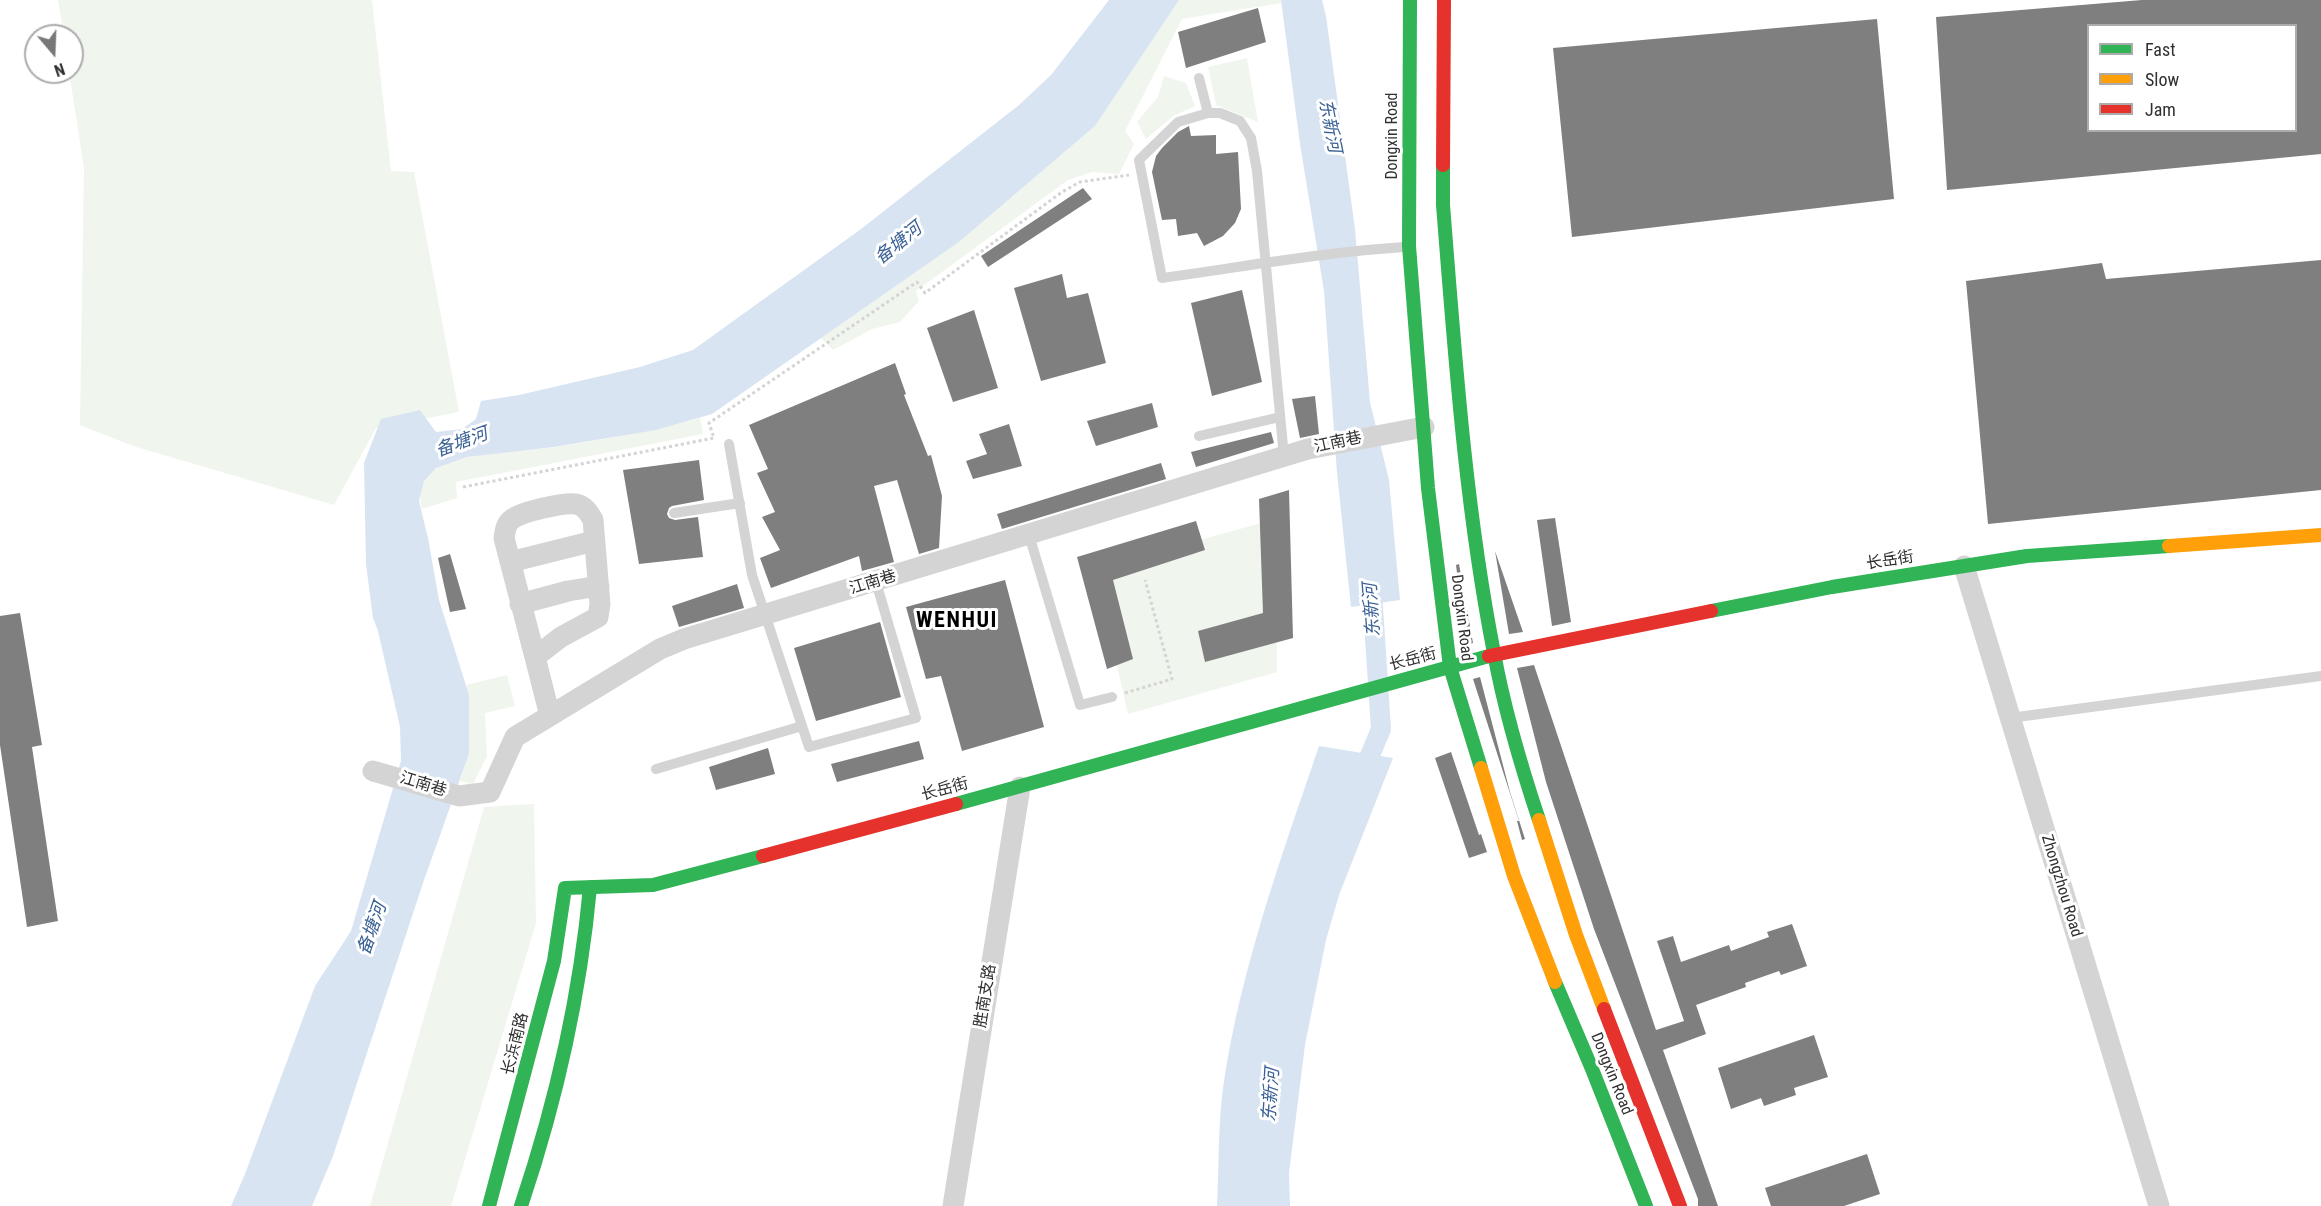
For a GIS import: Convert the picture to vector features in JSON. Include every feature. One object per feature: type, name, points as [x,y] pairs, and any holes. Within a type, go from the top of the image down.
[{"type":"main road","name":"Dongxin Road","points":[[1410,0],[1409,246],[1428,488],[1450,667],[1521,896],[1646,1206]]},
{"type":"main road","name":"Dongxin Road","points":[[1444,0],[1443,205],[1463,446],[1478,563],[1494,655],[1528,788],[1576,935],[1680,1206]]},
{"type":"main road","name":"长岳街","points":[[565,888],[653,885],[1494,655],[1832,587],[2027,556],[2321,535]]},
{"type":"main road","points":[[521,1206],[562,1067],[587,928],[590,887]]},
{"type":"main road","name":"长浜南路","points":[[489,1206],[554,962],[565,888]]},
{"type":"street","name":"江南巷","points":[[382,773],[459,796],[490,792],[515,737],[660,650],[684,639],[1308,449],[1424,427]]},
{"type":"street","points":[[535,657],[548,645],[598,617],[600,604],[593,520],[587,510],[578,504],[548,508],[515,517],[508,522],[504,538],[550,716]]},
{"type":"street","points":[[510,562],[594,542]]},
{"type":"street","name":"Zhongzhou Road","points":[[1964,566],[2159,1206]]},
{"type":"street","points":[[520,604],[568,591],[599,586]]},
{"type":"street","name":"胜南支路","points":[[953,1206],[1020,786]]},
{"type":"lane","points":[[1199,78],[1208,113]]},
{"type":"lane","points":[[1284,457],[1266,263],[1257,171],[1251,138],[1240,121],[1220,113],[1208,113],[1178,122],[1139,160],[1162,278],[1266,263],[1300,259],[1367,249],[1409,246]]},
{"type":"lane","points":[[1199,436],[1280,417]]},
{"type":"lane","points":[[729,444],[752,575],[809,747],[916,718],[876,582]]},
{"type":"lane","points":[[674,513],[740,503]]},
{"type":"lane","points":[[1029,535],[1080,705],[1112,697]]},
{"type":"lane","points":[[2010,718],[2321,676]]},
{"type":"lane","points":[[656,769],[802,726]]},
{"type":"path","points":[[463,487],[714,438],[709,423],[917,282],[925,293],[1062,192],[1080,182],[1142,173]]},
{"type":"path","points":[[1112,697],[1172,679],[1145,580]]},
{"type":"shaded area","points":[[58,0],[372,0],[391,171],[414,172],[459,412],[376,428],[334,505],[133,446],[80,425],[84,168],[71,84],[84,84],[84,24],[62,24]]},
{"type":"shaded area","points":[[1179,0],[1281,0],[1281,3],[1182,19],[1125,131],[1134,144],[1119,174],[1092,172],[1068,180],[916,291],[919,301],[900,322],[872,329],[833,350],[821,338],[959,242],[1095,126]]},
{"type":"shaded area","points":[[1247,58],[1258,122],[1216,105],[1208,67]]},
{"type":"shaded area","points":[[1164,76],[1186,83],[1195,106],[1173,116],[1146,139],[1137,122],[1158,97]]},
{"type":"shaded area","points":[[700,418],[703,434],[456,482],[457,498],[422,509],[421,493],[427,477],[435,469],[459,459],[610,438]]},
{"type":"shaded area","points":[[1276,519],[1277,672],[1128,714],[1095,569]]},
{"type":"shaded area","points":[[507,675],[515,706],[485,713],[487,756],[473,784],[460,781],[469,754],[469,695],[466,685]]},
{"type":"shaded area","points":[[534,804],[536,923],[451,1206],[370,1206],[484,807]]},
{"type":"water","name":"备塘河","points":[[1109,0],[1179,0],[1095,126],[959,242],[712,414],[656,430],[554,447],[467,457],[436,468],[424,481],[419,501],[439,600],[469,695],[469,754],[424,880],[333,1156],[312,1206],[231,1206],[315,986],[351,931],[401,761],[400,727],[373,618],[366,564],[364,463],[381,419],[420,410],[436,432],[462,429],[476,419],[481,401],[519,395],[640,367],[693,350],[861,229],[1019,105],[1051,75]]},
{"type":"water","points":[[1281,0],[1322,0],[1326,16],[1355,229],[1370,402],[1389,480],[1400,600],[1351,607],[1337,473],[1324,291],[1300,144]]},
{"type":"water","points":[[1319,746],[1393,758],[1339,895],[1326,940],[1305,1045],[1289,1173],[1290,1206],[1217,1206],[1221,1102],[1230,1044],[1263,915]]},
{"type":"building","points":[[2142,0],[2321,0],[2321,154],[1947,190],[1936,17]]},
{"type":"building","points":[[1258,8],[1266,42],[1186,68],[1178,32]]},
{"type":"building","points":[[1877,19],[1894,199],[1572,237],[1553,48]]},
{"type":"building","points":[[1189,126],[1191,136],[1216,135],[1216,154],[1238,152],[1241,209],[1235,223],[1223,236],[1204,246],[1197,233],[1178,236],[1176,219],[1162,220],[1152,172],[1156,156],[1162,148],[1178,132]]},
{"type":"building","points":[[1083,188],[1092,199],[988,267],[981,256]]},
{"type":"building","points":[[2321,260],[2321,490],[1988,524],[1966,281],[2102,263],[2106,279]]},
{"type":"building","points":[[1062,274],[1067,298],[1088,293],[1106,363],[1041,381],[1014,288]]},
{"type":"building","points":[[1242,290],[1262,382],[1212,396],[1191,303]]},
{"type":"building","points":[[974,310],[998,388],[953,402],[927,328]]},
{"type":"building","points":[[895,363],[906,394],[904,395],[928,456],[931,455],[942,496],[939,548],[919,554],[897,480],[874,486],[894,562],[862,571],[859,556],[771,588],[760,558],[780,550],[762,517],[775,512],[757,473],[768,469],[749,425]]},
{"type":"building","points":[[1315,396],[1319,434],[1300,438],[1292,399]]},
{"type":"building","points":[[1152,403],[1158,427],[1096,446],[1087,421]]},
{"type":"building","points":[[1009,424],[1022,466],[973,479],[966,461],[987,454],[979,434]]},
{"type":"building","points":[[1271,432],[1274,443],[1196,467],[1191,452]]},
{"type":"building","points":[[699,460],[704,500],[672,506],[667,514],[669,518],[675,520],[698,517],[703,557],[639,564],[623,470]]},
{"type":"building","points":[[1161,463],[1166,479],[1002,529],[997,514]]},
{"type":"building","points":[[1289,490],[1293,638],[1205,662],[1198,631],[1263,613],[1259,499]]},
{"type":"building","points":[[1555,518],[1571,622],[1552,626],[1537,520]]},
{"type":"building","points":[[1196,521],[1205,550],[1113,580],[1133,659],[1107,669],[1077,557]]},
{"type":"building","points":[[1495,551],[1523,632],[1509,634]]},
{"type":"building","points":[[450,554],[466,609],[450,612],[438,558]]},
{"type":"building","points":[[1459,564],[1473,643],[1466,645],[1456,565]]},
{"type":"building","points":[[1005,580],[1044,727],[962,751],[941,676],[926,679],[906,607]]},
{"type":"building","points":[[737,584],[744,608],[679,627],[672,606]]},
{"type":"building","points":[[20,613],[42,745],[32,747],[58,921],[27,927],[0,745],[0,616]]},
{"type":"building","points":[[880,622],[901,697],[816,721],[794,648]]},
{"type":"building","points":[[1534,665],[1656,1030],[1684,1021],[1657,941],[1673,936],[1681,962],[1729,945],[1731,951],[1769,937],[1767,932],[1792,924],[1807,966],[1781,975],[1779,971],[1745,983],[1746,987],[1696,1005],[1706,1034],[1663,1050],[1718,1206],[1698,1206],[1698,1199],[1594,929],[1546,782],[1517,668]]},
{"type":"building","points":[[1480,677],[1510,792],[1525,839],[1522,840],[1517,821],[1519,821],[1473,679]]},
{"type":"building","points":[[919,741],[924,759],[837,782],[831,764]]},
{"type":"building","points":[[768,748],[775,774],[716,790],[709,767]]},
{"type":"building","points":[[1451,752],[1487,852],[1469,858],[1435,758]]},
{"type":"building","points":[[1814,1035],[1828,1077],[1794,1088],[1796,1095],[1764,1106],[1761,1098],[1731,1109],[1718,1068]]},
{"type":"building","points":[[1867,1154],[1880,1194],[1844,1206],[1771,1206],[1765,1188]]},
{"type":"waterway","name":"东新河","points":[[1361,777],[1381,729],[1371,577]]},
{"type":"traffic: fast","points":[[1410,0],[1409,246],[1428,488],[1450,667],[1481,768]]},
{"type":"traffic: fast","points":[[1443,165],[1443,205],[1457,374],[1475,542],[1503,695],[1519,758],[1539,820]]},
{"type":"traffic: fast","points":[[1711,611],[1832,587],[2027,556],[2169,546]]},
{"type":"traffic: fast","points":[[956,804],[1489,656]]},
{"type":"traffic: fast","points":[[489,1206],[554,961],[565,888],[653,885],[763,856]]},
{"type":"traffic: fast","points":[[521,1206],[545,1128],[565,1049],[580,969],[590,887]]},
{"type":"traffic: fast","points":[[1555,982],[1646,1206]]},
{"type":"traffic: slow","points":[[2169,546],[2321,535]]},
{"type":"traffic: slow","points":[[1481,768],[1514,876],[1555,982]]},
{"type":"traffic: slow","points":[[1539,820],[1576,935],[1604,1009]]},
{"type":"traffic: jam","points":[[1443,165],[1444,0]]},
{"type":"traffic: jam","points":[[1489,656],[1711,611]]},
{"type":"traffic: jam","points":[[763,856],[956,804]]},
{"type":"traffic: jam","points":[[1604,1009],[1680,1206]]},
{"type":"district","name":"WENHUI","points":[[957,621]]}]
